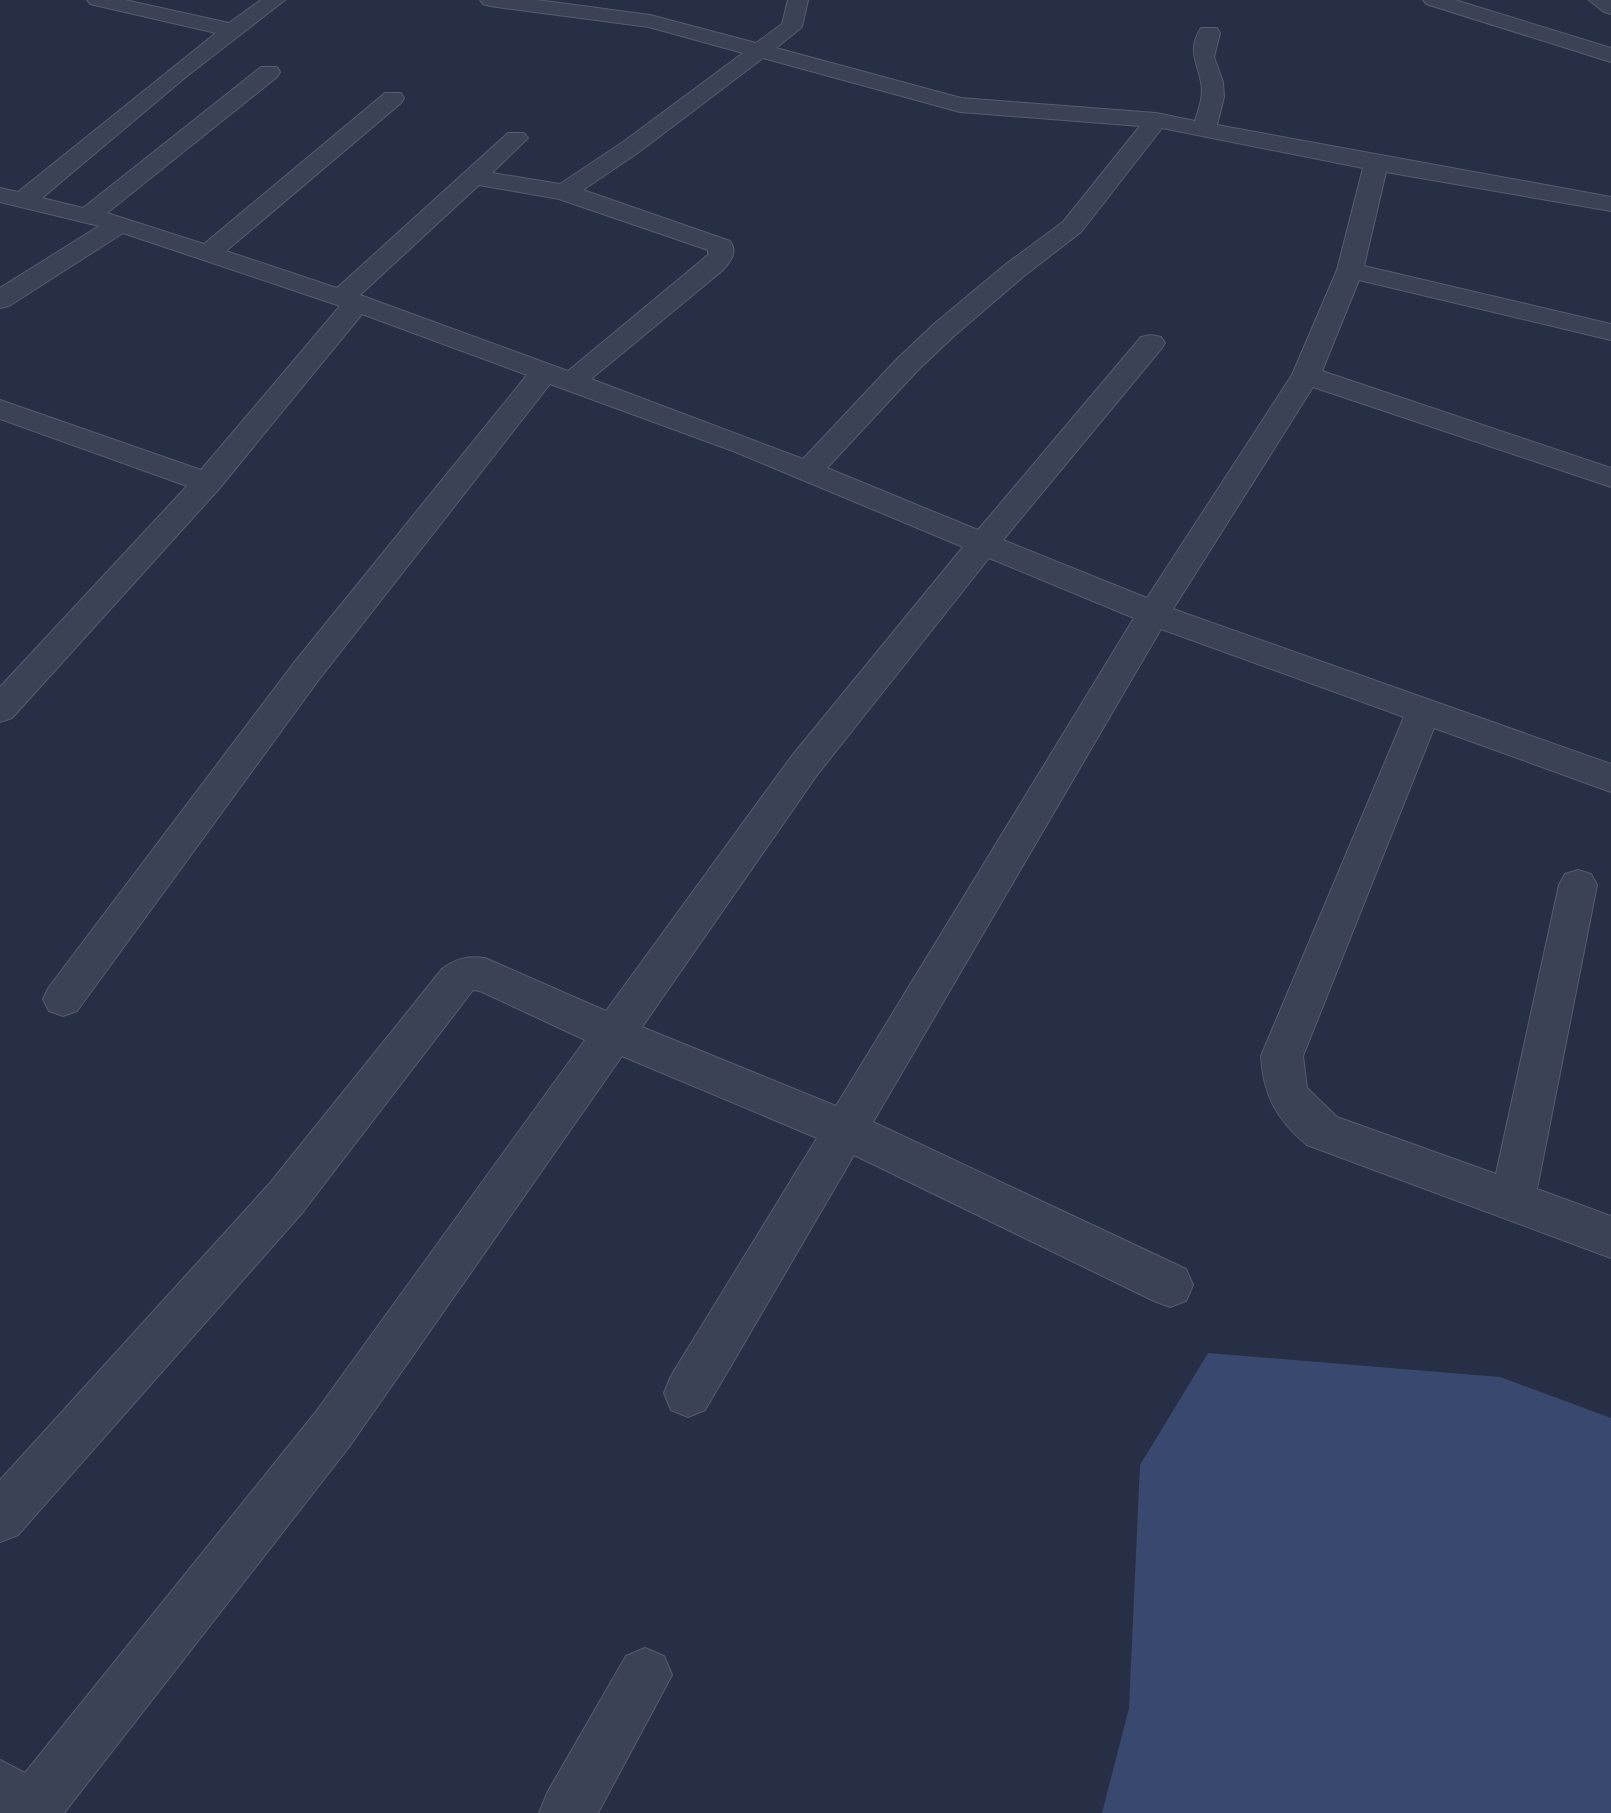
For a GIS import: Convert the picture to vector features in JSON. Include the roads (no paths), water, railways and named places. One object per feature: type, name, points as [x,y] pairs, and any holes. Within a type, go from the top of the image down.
[{"type":"street","points":[[97,0],[232,30]]},
{"type":"street","points":[[13,197],[275,0]]},
{"type":"street","points":[[490,0],[650,21],[761,49],[833,73],[960,105],[1157,120],[1377,163],[1611,204]]},
{"type":"street","points":[[573,12],[594,0]]},
{"type":"street","points":[[564,192],[631,148],[791,27],[798,0]]},
{"type":"street","points":[[1433,0],[1611,55]]},
{"type":"street","points":[[1203,129],[1213,97],[1212,82],[1203,57],[1209,33]]},
{"type":"street","points":[[88,216],[269,72]]},
{"type":"street","points":[[208,254],[393,98]]},
{"type":"street","points":[[807,471],[907,365],[944,330],[1072,227],[1157,120]]},
{"type":"street","points":[[0,709],[13,673],[207,482],[349,301],[516,138]]},
{"type":"street","points":[[688,1392],[1154,614],[1306,375],[1350,270],[1377,163]]},
{"type":"street","points":[[63,999],[305,673],[557,377],[714,265],[723,251],[717,243],[564,192],[474,177]]},
{"type":"street","points":[[13,197],[120,224],[349,301],[807,471],[1154,614],[1611,778]]},
{"type":"street","points":[[0,300],[120,224]]},
{"type":"street","points":[[1350,270],[1611,332]]},
{"type":"street","points":[[0,1788],[29,1813],[332,1430],[804,766],[982,545],[1151,343]]},
{"type":"street","points":[[1306,375],[1611,478]]},
{"type":"street","points":[[0,409],[207,482]]},
{"type":"street","points":[[1424,711],[1282,1056],[1282,1078],[1286,1094],[1296,1110],[1322,1131],[1611,1237]]},
{"type":"street","points":[[1512,1202],[1578,885]]},
{"type":"street","points":[[0,1517],[286,1198],[456,981],[466,974],[485,975],[614,1034],[844,1129],[1170,1284]]},
{"type":"street","points":[[567,1813],[645,1675]]},
{"type":"water","points":[[1208,1353],[1500,1377],[1611,1418],[1611,1813],[1102,1813],[1129,1708],[1140,1465]]}]
